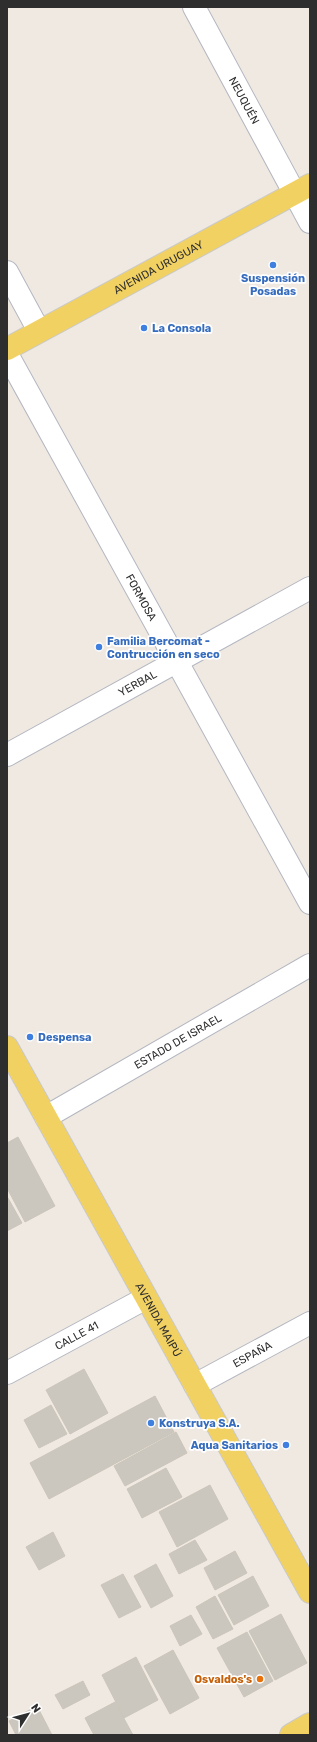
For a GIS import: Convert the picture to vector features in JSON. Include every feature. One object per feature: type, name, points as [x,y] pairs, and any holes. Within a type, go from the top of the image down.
[{"type":"main road","name":"AVENIDA URUGUAY","points":[[7,349],[302,189]]},
{"type":"main road","name":"AVENIDA MAIPÚ","points":[[7,1047],[310,1592]]},
{"type":"main road","points":[[290,1735],[310,1724]]},
{"type":"street","name":"NEUQUÉN","points":[[194,7],[302,189],[310,222]]},
{"type":"street","points":[[7,272],[39,331]]},
{"type":"street","name":"FORMOSA","points":[[7,354],[310,904]]},
{"type":"street","name":"YERBAL","points":[[7,755],[310,588]]},
{"type":"street","name":"ESTADO DE ISRAEL","points":[[46,1117],[310,965]]},
{"type":"street","name":"CALLE 41","points":[[7,1373],[146,1298]]},
{"type":"street","name":"ESPAÑA","points":[[195,1385],[310,1323]]},
{"type":"building","points":[[18,1137],[55,1206],[25,1222],[7,1188],[7,1143]]},
{"type":"building","points":[[7,1198],[22,1223],[7,1231]]},
{"type":"building","points":[[84,1369],[108,1413],[70,1434],[46,1390]]},
{"type":"building","points":[[155,1396],[174,1432],[49,1499],[30,1463]]},
{"type":"building","points":[[51,1405],[67,1434],[39,1448],[24,1420]]},
{"type":"building","points":[[176,1432],[187,1453],[125,1486],[114,1466]]},
{"type":"building","points":[[166,1468],[182,1497],[142,1518],[127,1489]]},
{"type":"building","points":[[210,1485],[228,1519],[177,1547],[159,1512]]},
{"type":"building","points":[[53,1532],[65,1556],[39,1570],[26,1547]]},
{"type":"building","points":[[195,1540],[207,1560],[179,1574],[169,1554]]},
{"type":"building","points":[[235,1551],[247,1573],[215,1590],[204,1568]]},
{"type":"building","points":[[156,1564],[173,1596],[151,1608],[134,1576]]},
{"type":"building","points":[[123,1574],[141,1607],[119,1618],[101,1585]]},
{"type":"building","points":[[253,1576],[269,1606],[234,1625],[218,1595]]},
{"type":"building","points":[[215,1596],[233,1629],[213,1639],[196,1607]]},
{"type":"building","points":[[281,1614],[307,1663],[275,1680],[249,1631]]},
{"type":"building","points":[[191,1615],[202,1634],[180,1646],[170,1626]]},
{"type":"building","points":[[247,1632],[273,1681],[244,1697],[217,1648]]},
{"type":"building","points":[[173,1650],[199,1698],[170,1714],[144,1666]]},
{"type":"building","points":[[136,1657],[158,1700],[124,1718],[102,1675]]},
{"type":"building","points":[[83,1681],[90,1695],[63,1709],[55,1695]]},
{"type":"building","points":[[115,1702],[133,1735],[94,1735],[85,1718]]},
{"type":"building","points":[[37,1706],[52,1735],[16,1735],[9,1721]]},
{"type":"place","name":"Suspensión Posadas","points":[[273,265]]},
{"type":"place","name":"La Consola","points":[[144,328]]},
{"type":"place","name":"Familia Bercomat - Contrucción en seco","points":[[99,647]]},
{"type":"place","name":"Despensa","points":[[30,1037]]},
{"type":"place","name":"Konstruya S.A.","points":[[151,1423]]},
{"type":"place","name":"Aqua Sanitarios","points":[[286,1445]]},
{"type":"place","name":"Osvaldos's","points":[[260,1679]]}]
